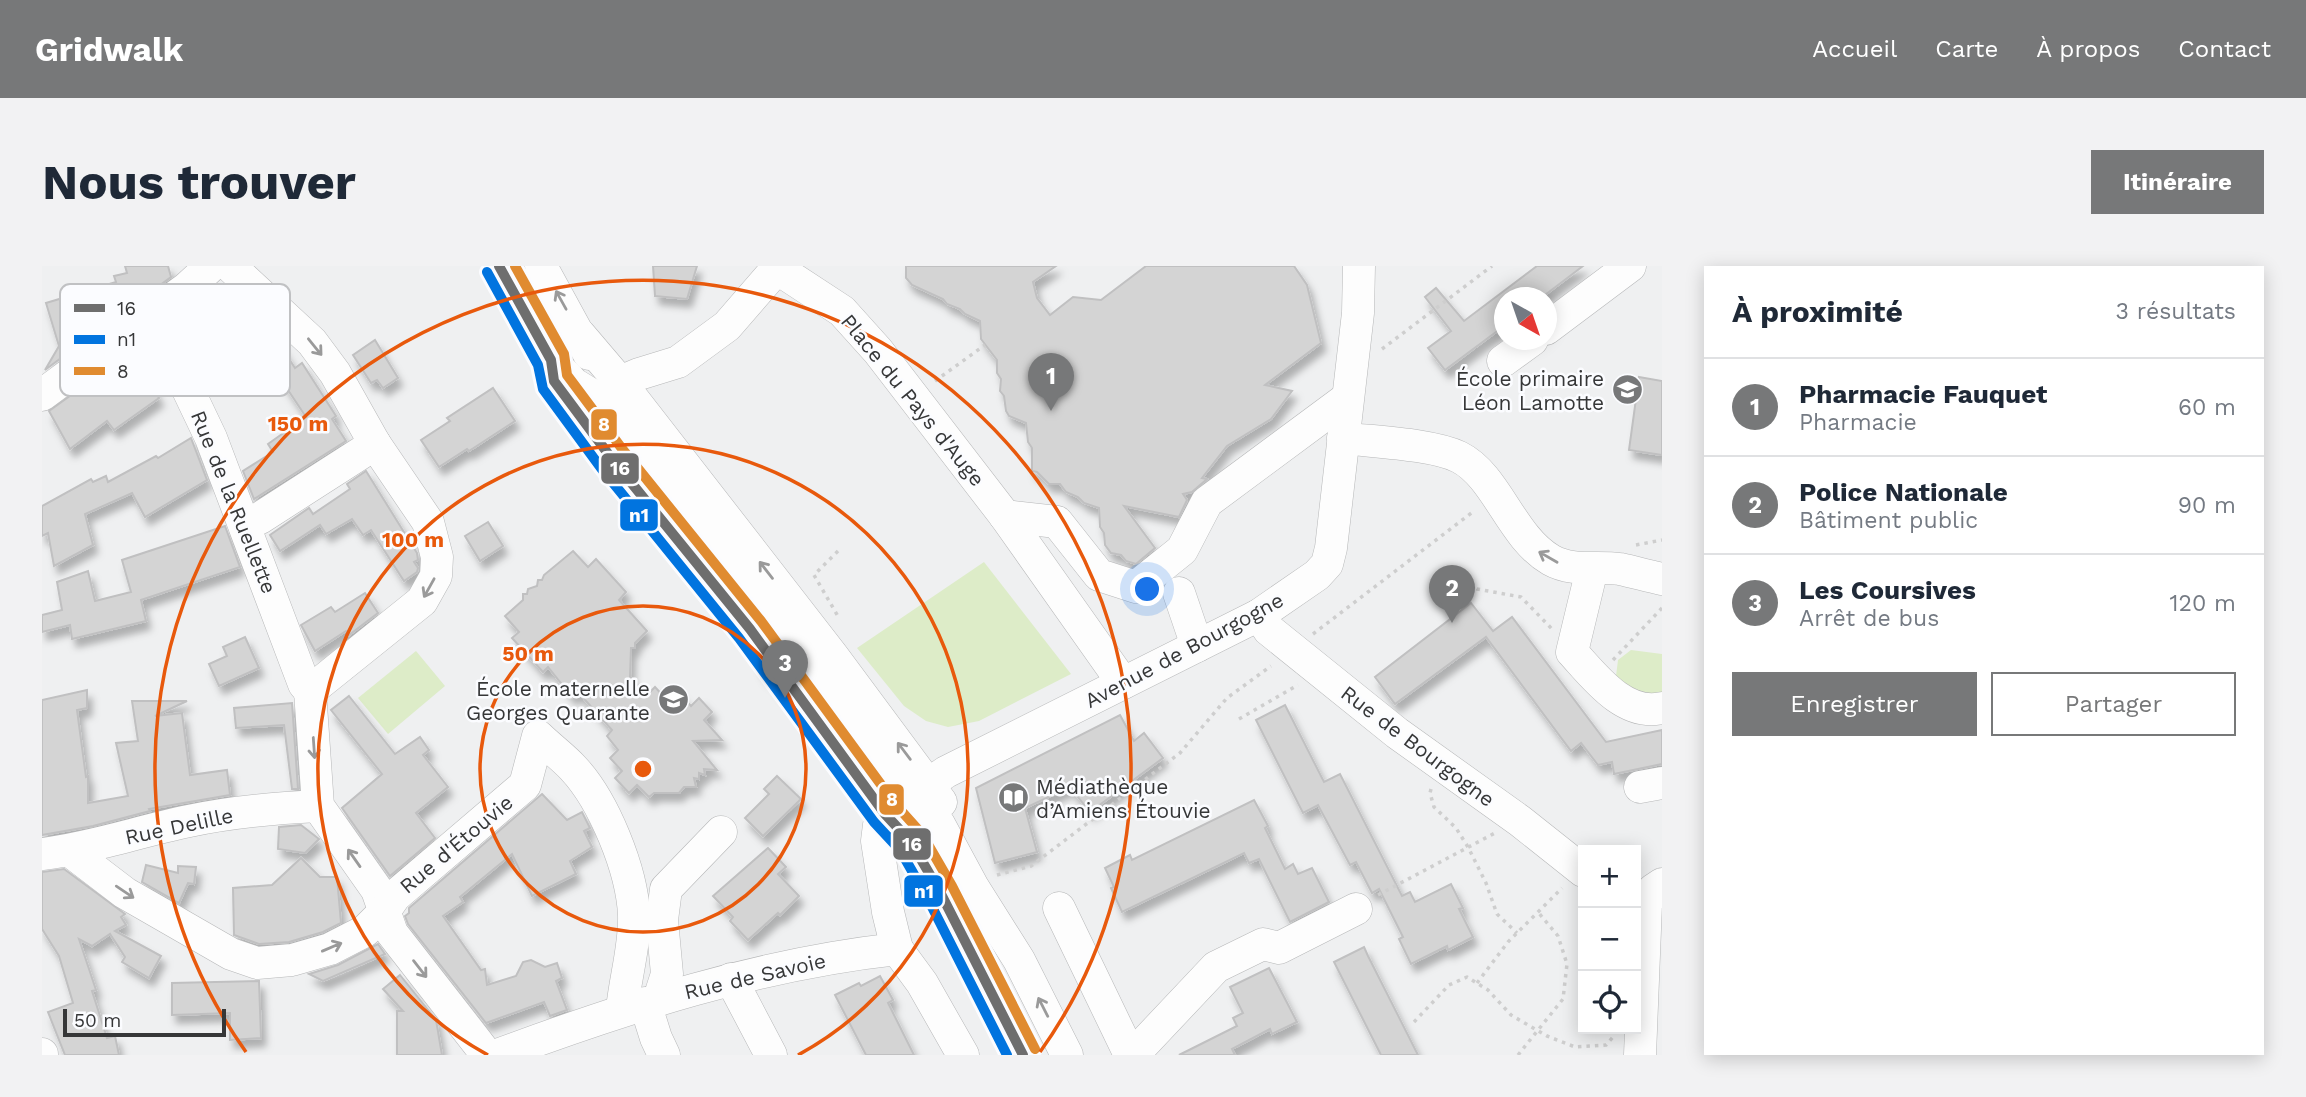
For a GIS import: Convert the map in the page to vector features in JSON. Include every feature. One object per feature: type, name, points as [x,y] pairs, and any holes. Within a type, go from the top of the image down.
[{"type":"street","points":[[191,284],[211,266]]},
{"type":"street","points":[[230,266],[249,284]]},
{"type":"street","points":[[499,266],[551,360],[573,384],[610,391],[639,374],[678,362],[727,326],[779,267]]},
{"type":"street","points":[[541,266],[598,372],[711,545],[783,632],[884,764],[907,799],[911,842],[940,891],[1023,1055]]},
{"type":"street","points":[[1557,320],[1630,266]]},
{"type":"street","name":"Place du Pays d'Auge","points":[[779,267],[842,311],[914,397],[1005,516],[1123,683]]},
{"type":"street","name":"Avenue de Bourgogne","points":[[907,799],[955,767],[1259,615],[1303,586],[1327,564],[1358,313],[1356,269]]},
{"type":"street","points":[[290,322],[312,342],[335,373],[375,444],[428,522],[437,557],[436,576],[422,601],[310,691],[318,806],[377,890],[392,933],[487,1055]]},
{"type":"street","points":[[1503,362],[1519,350]]},
{"type":"street","points":[[551,360],[554,381],[592,433],[750,629],[907,799],[939,824],[972,887],[1019,960]]},
{"type":"street","points":[[42,395],[60,382]]},
{"type":"street","name":"Rue de la Ruellette","points":[[191,396],[211,438],[304,684],[310,691]]},
{"type":"street","points":[[1005,516],[1057,522],[1099,575],[1136,587],[1182,550],[1207,502],[1346,399]]},
{"type":"street","points":[[1343,438],[1443,451],[1462,458],[1496,495],[1535,549],[1554,562],[1592,569],[1617,569],[1662,579]]},
{"type":"street","points":[[260,518],[375,444]]},
{"type":"street","points":[[1592,569],[1572,652],[1614,694],[1636,707],[1662,708]]},
{"type":"street","points":[[1179,593],[1198,646]]},
{"type":"street","name":"Rue de Bourgogne","points":[[1259,615],[1269,630],[1320,672],[1578,867]]},
{"type":"street","name":"Rue d'Étouvie","points":[[56,852],[231,954],[257,963],[292,960],[330,949],[365,931],[395,896],[525,785],[538,736],[575,769],[596,800],[612,834],[629,881],[642,1004]]},
{"type":"street","points":[[907,799],[951,816],[986,878],[1019,960],[1067,1055]]},
{"type":"street","points":[[907,799],[879,825],[877,841],[888,912],[897,949],[922,983],[963,1055]]},
{"type":"street","name":"Rue Delille","points":[[56,852],[190,821],[271,808],[318,806]]},
{"type":"street","points":[[664,1055],[642,1004],[667,974],[662,920],[666,889],[721,832]]},
{"type":"street","points":[[1640,1055],[1648,895]]},
{"type":"street","points":[[1059,908],[1131,1055],[1216,967],[1263,944],[1279,948],[1356,909]]},
{"type":"street","name":"Rue de Savoie","points":[[496,1055],[642,1004],[731,979],[791,965],[897,949]]},
{"type":"street","points":[[731,979],[771,1055]]},
{"type":"path","points":[[1352,362],[1369,359],[1492,266]]},
{"type":"path","points":[[914,397],[985,345]]},
{"type":"path","points":[[986,878],[1031,866],[1180,753],[1227,698],[1496,495]]},
{"type":"path","points":[[835,621],[839,618],[814,575],[838,551]]},
{"type":"path","points":[[1447,572],[1477,589],[1521,597],[1572,652]]},
{"type":"path","points":[[1596,678],[1662,608]]},
{"type":"path","points":[[1239,719],[1320,672]]},
{"type":"path","points":[[1440,764],[1430,793],[1434,807],[1456,828],[1486,883],[1497,914],[1517,933]]},
{"type":"path","points":[[1356,909],[1397,884],[1520,821]]},
{"type":"path","points":[[1477,983],[1517,933],[1578,874]]},
{"type":"path","points":[[1518,1055],[1563,999],[1567,964],[1558,936],[1538,912]]},
{"type":"path","points":[[1414,1022],[1448,985],[1466,977],[1488,990],[1511,1015],[1538,1031],[1576,1047],[1606,1045],[1617,1034]]},
{"type":"green space","points":[[984,562],[1071,674],[979,721],[948,727],[926,721],[904,706],[857,648]]},
{"type":"green space","points":[[1631,650],[1662,654],[1662,698],[1615,684],[1618,660]]},
{"type":"green space","points":[[416,651],[445,686],[388,734],[358,698]]},
{"type":"building","points":[[125,266],[168,266],[171,277],[161,284],[109,284],[116,282],[114,276],[127,273]]},
{"type":"building","points":[[653,266],[697,266],[687,299],[655,296]]},
{"type":"building","points":[[906,266],[1056,266],[1033,282],[1037,298],[1050,315],[1073,297],[1101,300],[1146,266],[1294,266],[1307,285],[1321,343],[1265,385],[1292,391],[1271,419],[1227,446],[1202,478],[1207,479],[1192,492],[1183,494],[1187,500],[1179,517],[1124,506],[1155,548],[1136,564],[1126,561],[1121,555],[1111,553],[1105,545],[1099,508],[1066,492],[1060,484],[1049,484],[1037,472],[1032,471],[1032,448],[1028,442],[1026,423],[1009,416],[1006,411],[1004,396],[1000,391],[1001,379],[997,373],[997,360],[981,339],[980,321],[947,304],[943,299],[912,285],[906,278]]},
{"type":"building","points":[[1537,266],[1583,266],[1555,287],[1509,287]]},
{"type":"building","points":[[1436,288],[1464,321],[1494,298],[1494,333],[1445,370],[1428,348],[1451,331],[1425,297]]},
{"type":"building","points":[[60,299],[60,359],[45,370],[59,346],[46,303]]},
{"type":"building","points":[[375,340],[398,378],[383,388],[377,380],[371,383],[353,355]]},
{"type":"building","points":[[290,360],[295,368],[302,363],[336,416],[332,419],[346,441],[254,499],[243,471],[273,452],[268,444],[306,417],[290,393]]},
{"type":"building","points":[[1639,377],[1662,381],[1662,455],[1629,450]]},
{"type":"building","points":[[493,388],[515,421],[439,467],[421,440],[450,421],[447,418]]},
{"type":"building","points":[[70,396],[159,398],[114,430],[107,421],[70,449],[49,411]]},
{"type":"building","points":[[191,438],[207,480],[145,517],[132,493],[85,514],[93,545],[54,566],[48,533],[42,536],[42,506],[91,479],[93,482],[106,476],[108,482],[156,456],[158,458]]},
{"type":"building","points":[[366,471],[417,553],[418,560],[414,562],[418,568],[417,572],[404,581],[371,530],[363,535],[352,519],[326,534],[320,525],[280,551],[270,535],[309,508],[313,514],[350,489],[347,484]]},
{"type":"building","points":[[488,522],[503,546],[480,561],[465,536]]},
{"type":"building","points":[[225,526],[240,567],[141,600],[146,621],[72,639],[70,625],[42,632],[42,615],[62,610],[57,582],[88,571],[95,601],[131,592],[122,560]]},
{"type":"building","points":[[573,551],[588,567],[596,559],[626,592],[619,600],[647,631],[635,643],[635,648],[631,648],[630,677],[647,695],[655,687],[668,701],[678,692],[691,706],[699,698],[712,712],[704,720],[722,740],[693,741],[717,770],[704,769],[705,775],[699,773],[699,779],[694,778],[696,787],[684,787],[679,793],[654,793],[649,797],[637,785],[629,793],[615,778],[622,771],[610,758],[618,750],[607,736],[612,730],[578,692],[572,697],[548,667],[543,672],[512,638],[519,632],[505,616],[523,600],[523,594],[527,594],[528,589],[537,586],[538,580],[542,580],[544,575]]},
{"type":"building","points":[[365,593],[378,613],[349,635],[346,631],[315,651],[301,625],[331,607],[335,612]]},
{"type":"building","points":[[1471,603],[1493,631],[1512,617],[1606,742],[1662,730],[1662,764],[1614,774],[1612,762],[1598,765],[1581,743],[1571,751],[1486,637],[1395,704],[1375,677]]},
{"type":"building","points":[[245,637],[259,668],[219,686],[209,664],[227,656],[223,647]]},
{"type":"building","points":[[87,690],[87,708],[77,710],[86,777],[88,776],[88,803],[128,796],[116,743],[138,741],[132,701],[187,701],[155,716],[182,713],[190,775],[227,770],[230,795],[149,809],[150,811],[93,826],[42,835],[42,700]]},
{"type":"building","points":[[349,696],[395,754],[420,737],[429,750],[423,755],[448,787],[416,813],[435,838],[390,876],[342,808],[382,774],[331,710]]},
{"type":"building","points":[[292,703],[298,789],[292,789],[284,725],[236,728],[234,708]]},
{"type":"building","points":[[1285,705],[1324,782],[1340,774],[1402,896],[1410,892],[1415,902],[1451,884],[1463,908],[1459,909],[1473,937],[1448,950],[1447,946],[1411,964],[1399,939],[1403,937],[1379,889],[1372,893],[1356,862],[1350,865],[1318,805],[1303,813],[1256,720]]},
{"type":"building","name":"Médiathèque d’Amiens Étouvie","points":[[1120,715],[1134,741],[1144,733],[1163,758],[1090,812],[1070,787],[1025,808],[1037,852],[995,863],[976,788]]},
{"type":"building","points":[[777,776],[801,799],[763,836],[745,818],[769,794],[764,789]]},
{"type":"building","points":[[542,794],[567,820],[582,812],[590,828],[584,831],[592,847],[570,861],[576,874],[532,896],[512,854],[460,897],[463,902],[443,916],[481,970],[485,969],[487,985],[516,976],[523,962],[531,960],[545,967],[557,963],[562,978],[556,981],[567,1010],[550,1016],[544,1002],[486,1023],[408,924],[405,916],[409,913],[409,908]]},
{"type":"building","points":[[1254,800],[1268,826],[1265,828],[1285,869],[1293,864],[1298,874],[1312,868],[1329,902],[1290,922],[1259,859],[1249,863],[1244,853],[1122,912],[1105,868],[1130,855],[1132,860]]},
{"type":"building","points":[[301,825],[319,839],[305,853],[278,849],[279,827]]},
{"type":"building","points":[[768,848],[786,867],[778,874],[799,896],[748,940],[730,921],[733,917],[713,896]]},
{"type":"building","points":[[301,858],[320,877],[337,877],[341,923],[323,932],[289,942],[259,944],[234,935],[233,888],[272,885]]},
{"type":"building","points":[[146,865],[178,873],[178,866],[196,867],[194,884],[188,883],[179,903],[142,882]]},
{"type":"building","points":[[64,869],[125,914],[121,917],[126,925],[115,931],[161,956],[149,978],[122,962],[125,957],[110,934],[92,946],[79,939],[96,990],[92,991],[107,1038],[115,1036],[119,1055],[65,1055],[48,1012],[73,1003],[59,956],[42,929],[42,872]]},
{"type":"building","points":[[378,944],[385,954],[323,981],[309,974],[338,965]]},
{"type":"building","points":[[1364,947],[1418,1055],[1381,1055],[1334,962]]},
{"type":"building","points":[[1269,968],[1297,1022],[1272,1034],[1270,1029],[1232,1049],[1235,1055],[1179,1055],[1237,1026],[1233,1018],[1243,1013],[1230,987]]},
{"type":"building","points":[[400,975],[436,1020],[442,1055],[397,1055],[397,1011],[403,1011],[383,989]]},
{"type":"building","points":[[880,976],[893,1000],[888,1003],[914,1055],[866,1055],[835,995]]},
{"type":"building","points":[[259,981],[261,1038],[230,1040],[230,1013],[172,1015],[172,983]]},
{"type":"transit line","name":"16","points":[[499,266],[551,360],[554,381],[612,459],[750,629],[885,814],[911,842],[940,892],[1023,1055]]},
{"type":"transit line","name":"8","points":[[515,266],[564,354],[567,375],[623,450],[761,621],[896,805],[922,834],[952,886],[1035,1049]]},
{"type":"transit line","name":"n1","points":[[487,272],[538,365],[543,389],[601,468],[739,638],[874,822],[900,850],[928,899],[1007,1055]]},
{"type":"place","name":"École primaire Léon Lamotte","points":[[1627,390]]},
{"type":"place","name":"Pharmacie Fauquet","points":[[1051,411]]},
{"type":"place","name":"Police Nationale","points":[[1452,623]]},
{"type":"place","name":"Les Coursives","points":[[785,698]]},
{"type":"place","name":"École maternelle Georges Quarante","points":[[673,700]]},
{"type":"place","name":"Médiathèque d’Amiens Étouvie","points":[[1013,798]]}]
